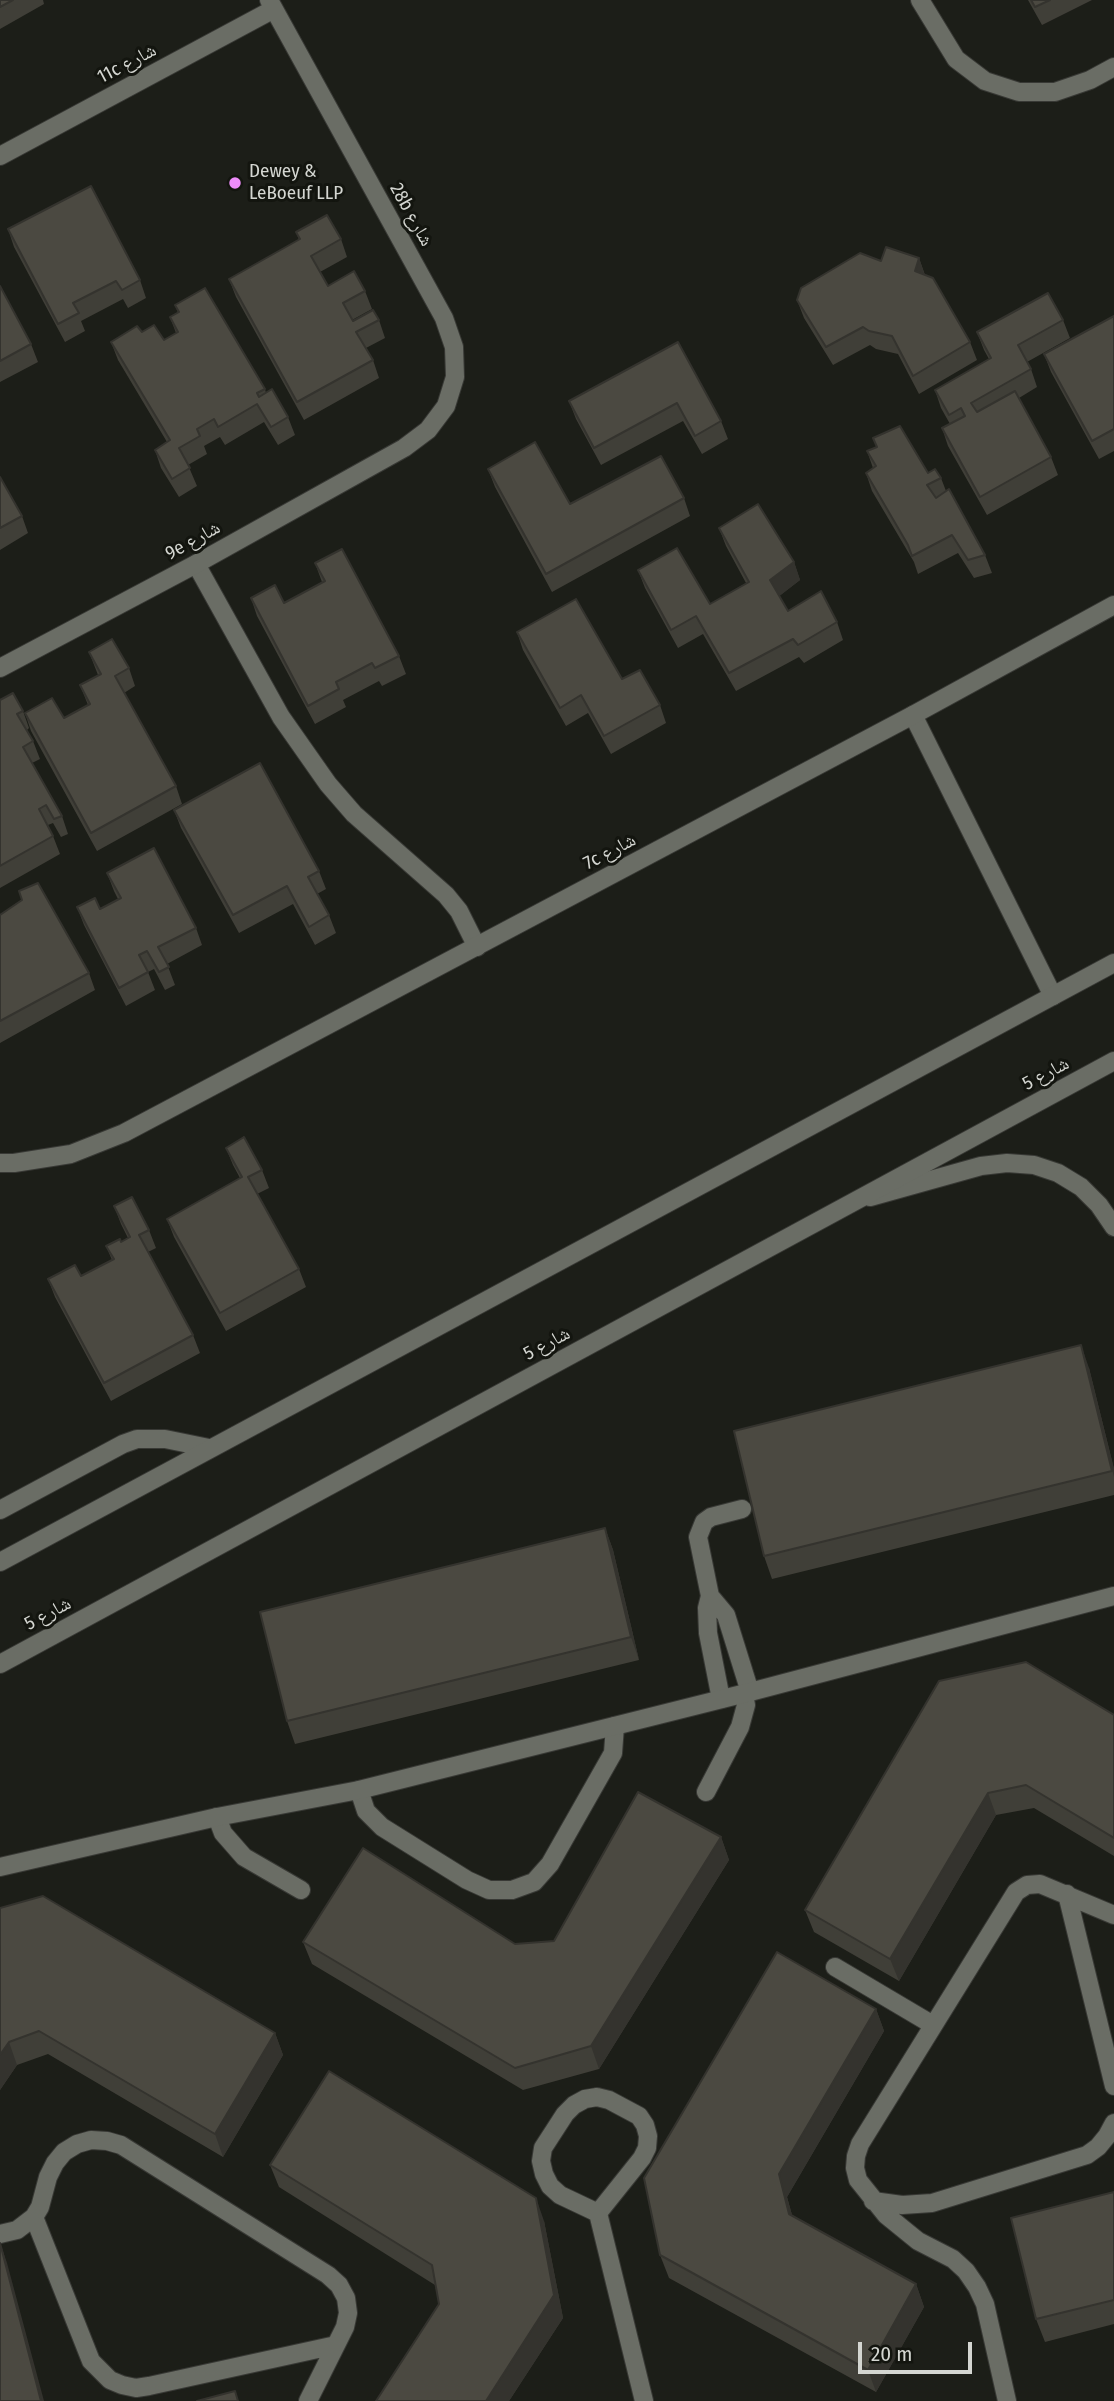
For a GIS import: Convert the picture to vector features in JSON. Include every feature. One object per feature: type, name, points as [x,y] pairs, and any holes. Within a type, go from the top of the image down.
[{"type":"street","points":[[920,0],[935,29],[956,59],[985,81],[1019,92],[1055,92],[1090,80],[1114,67]]},
{"type":"street","name":"11c شارع","points":[[0,156],[272,4]]},
{"type":"street","name":"28b شارع","points":[[272,4],[444,318],[454,347],[455,377],[446,406],[428,430],[404,448]]},
{"type":"street","name":"9e شارع","points":[[0,668],[196,564],[404,448]]},
{"type":"street","points":[[196,564],[281,717],[328,784],[354,814],[446,895],[459,911],[477,947]]},
{"type":"street","name":"7c شارع","points":[[0,1163],[71,1154],[124,1133],[913,715],[1114,605]]},
{"type":"street","points":[[913,715],[1053,996]]},
{"type":"street","points":[[0,1562],[1114,962]]},
{"type":"street","name":"شارع 5","points":[[0,1664],[1114,1061]]},
{"type":"street","points":[[857,1200],[981,1166],[1007,1163],[1034,1165],[1058,1173],[1081,1187],[1114,1227]]},
{"type":"street","points":[[0,1510],[137,1439],[165,1438],[209,1448]]},
{"type":"street","points":[[721,1699],[708,1633],[707,1608],[710,1596],[699,1545],[699,1529],[711,1517],[742,1509]]},
{"type":"street","points":[[706,1792],[740,1727],[747,1693],[726,1615],[710,1596]]},
{"type":"street","points":[[0,1867],[217,1818],[359,1790],[747,1693],[1114,1596]]},
{"type":"street","points":[[359,1790],[366,1811],[382,1827],[467,1880],[489,1890],[512,1890],[534,1882],[550,1864],[613,1753],[615,1726]]},
{"type":"street","points":[[217,1818],[223,1833],[244,1857],[301,1891]]},
{"type":"street","points":[[1007,2401],[985,2304],[977,2287],[953,2259],[901,2229],[873,2201],[858,2180],[856,2156],[860,2144],[1016,1892],[1027,1885],[1040,1884],[1114,1915]]},
{"type":"street","points":[[1067,1894],[1114,2086]]},
{"type":"street","points":[[835,1967],[933,2025]]},
{"type":"street","points":[[597,2097],[609,2100],[639,2116],[648,2136],[647,2148],[642,2158],[598,2213],[560,2195],[550,2186],[541,2161],[543,2148],[565,2113],[585,2099],[597,2097]]},
{"type":"street","points":[[873,2201],[902,2206],[932,2203],[1087,2155],[1098,2147],[1114,2123]]},
{"type":"street","points":[[0,2234],[17,2230],[34,2217],[40,2207],[48,2176],[64,2152],[91,2140],[121,2145],[328,2275],[339,2285],[346,2298],[348,2313],[345,2327],[308,2401]]},
{"type":"street","points":[[598,2213],[644,2401]]},
{"type":"street","points":[[34,2217],[91,2361],[110,2380],[136,2388],[149,2386],[336,2345]]},
{"type":"building","points":[[0,0],[13,0],[0,7]]},
{"type":"building","points":[[1031,0],[1050,0],[1035,7]]},
{"type":"building","points":[[91,186],[140,280],[122,290],[116,281],[73,303],[79,313],[58,324],[8,229]]},
{"type":"building","points":[[327,215],[341,239],[311,256],[328,286],[354,271],[365,291],[343,303],[353,321],[373,310],[379,320],[356,332],[373,360],[297,402],[229,279],[300,239],[296,232]]},
{"type":"building","points":[[886,247],[919,258],[915,271],[933,278],[970,342],[913,376],[892,336],[863,327],[826,347],[797,300],[801,288],[860,253],[881,261]]},
{"type":"building","points":[[0,286],[31,344],[0,361]]},
{"type":"building","points":[[205,288],[265,389],[257,393],[259,397],[272,389],[288,417],[271,427],[257,404],[218,427],[214,419],[197,429],[200,436],[179,448],[190,468],[172,479],[155,450],[170,440],[111,342],[137,326],[142,332],[154,325],[164,340],[178,332],[170,317],[179,312],[175,305]]},
{"type":"building","points":[[1048,293],[1063,320],[1018,345],[1031,369],[971,403],[977,412],[1015,391],[1051,457],[980,497],[942,428],[965,416],[961,408],[949,415],[935,390],[991,358],[977,332]]},
{"type":"building","points":[[1114,316],[1114,429],[1092,441],[1044,354]]},
{"type":"building","points":[[678,342],[721,421],[695,436],[677,403],[594,448],[569,401]]},
{"type":"building","points":[[900,426],[928,473],[935,469],[941,478],[927,485],[936,498],[949,489],[985,555],[968,560],[952,535],[912,556],[866,473],[876,466],[867,451],[877,447],[873,438]]},
{"type":"building","points":[[535,442],[570,504],[661,456],[684,498],[546,574],[488,469]]},
{"type":"building","points":[[0,477],[22,516],[0,528]]},
{"type":"building","points":[[758,504],[794,562],[770,580],[788,611],[821,591],[837,622],[798,645],[793,639],[729,673],[696,616],[671,630],[638,570],[677,548],[710,604],[749,582],[719,528]]},
{"type":"building","points":[[342,549],[399,656],[375,668],[372,663],[336,682],[339,689],[308,706],[251,598],[275,585],[284,603],[325,581],[315,563]]},
{"type":"building","points":[[576,599],[622,679],[640,670],[660,705],[604,736],[581,695],[560,708],[517,632]]},
{"type":"building","points":[[112,639],[129,668],[115,676],[176,786],[91,833],[25,713],[52,698],[64,718],[90,704],[80,685],[101,674],[89,652]]},
{"type":"building","points":[[13,693],[23,711],[17,714],[33,741],[23,747],[62,816],[54,819],[46,805],[39,809],[53,836],[0,866],[0,700]]},
{"type":"building","points":[[260,763],[319,871],[308,877],[329,915],[309,927],[287,886],[233,915],[174,810]]},
{"type":"building","points":[[154,848],[196,928],[158,947],[169,967],[159,972],[147,951],[139,955],[148,972],[119,988],[77,907],[95,898],[100,909],[121,898],[107,873]]},
{"type":"building","points":[[38,883],[89,973],[0,1021],[0,915],[22,900],[19,891]]},
{"type":"building","points":[[244,1137],[262,1170],[248,1177],[299,1269],[220,1313],[167,1219],[242,1177],[226,1148]]},
{"type":"building","points":[[132,1197],[149,1230],[139,1235],[193,1335],[104,1383],[48,1279],[75,1265],[81,1276],[114,1259],[106,1246],[130,1237],[114,1206]]},
{"type":"building","points":[[1081,1345],[1112,1471],[764,1556],[734,1431]]},
{"type":"building","points":[[605,1528],[631,1637],[287,1721],[260,1612]]},
{"type":"building","points":[[1026,1662],[1114,1715],[1114,1838],[1026,1785],[988,1793],[890,1959],[805,1910],[939,1681]]},
{"type":"building","points":[[638,1792],[721,1837],[591,2046],[515,2068],[303,1942],[363,1848],[515,1944],[554,1941]]},
{"type":"building","points":[[43,1896],[275,2033],[215,2134],[39,2031],[9,2042],[0,2055],[0,1908]]},
{"type":"building","points":[[777,1952],[876,2009],[779,2174],[789,2214],[916,2284],[868,2370],[660,2255],[644,2178]]},
{"type":"building","points":[[329,2071],[536,2198],[554,2295],[486,2401],[376,2401],[439,2304],[432,2265],[270,2165]]},
{"type":"building","points":[[1114,2192],[1114,2300],[1036,2319],[1011,2218]]},
{"type":"building","points":[[0,2243],[41,2401],[0,2401]]},
{"type":"building","points":[[235,2391],[238,2401],[197,2401]]},
{"type":"place","name":"Dewey & LeBoeuf LLP","points":[[235,183]]}]
